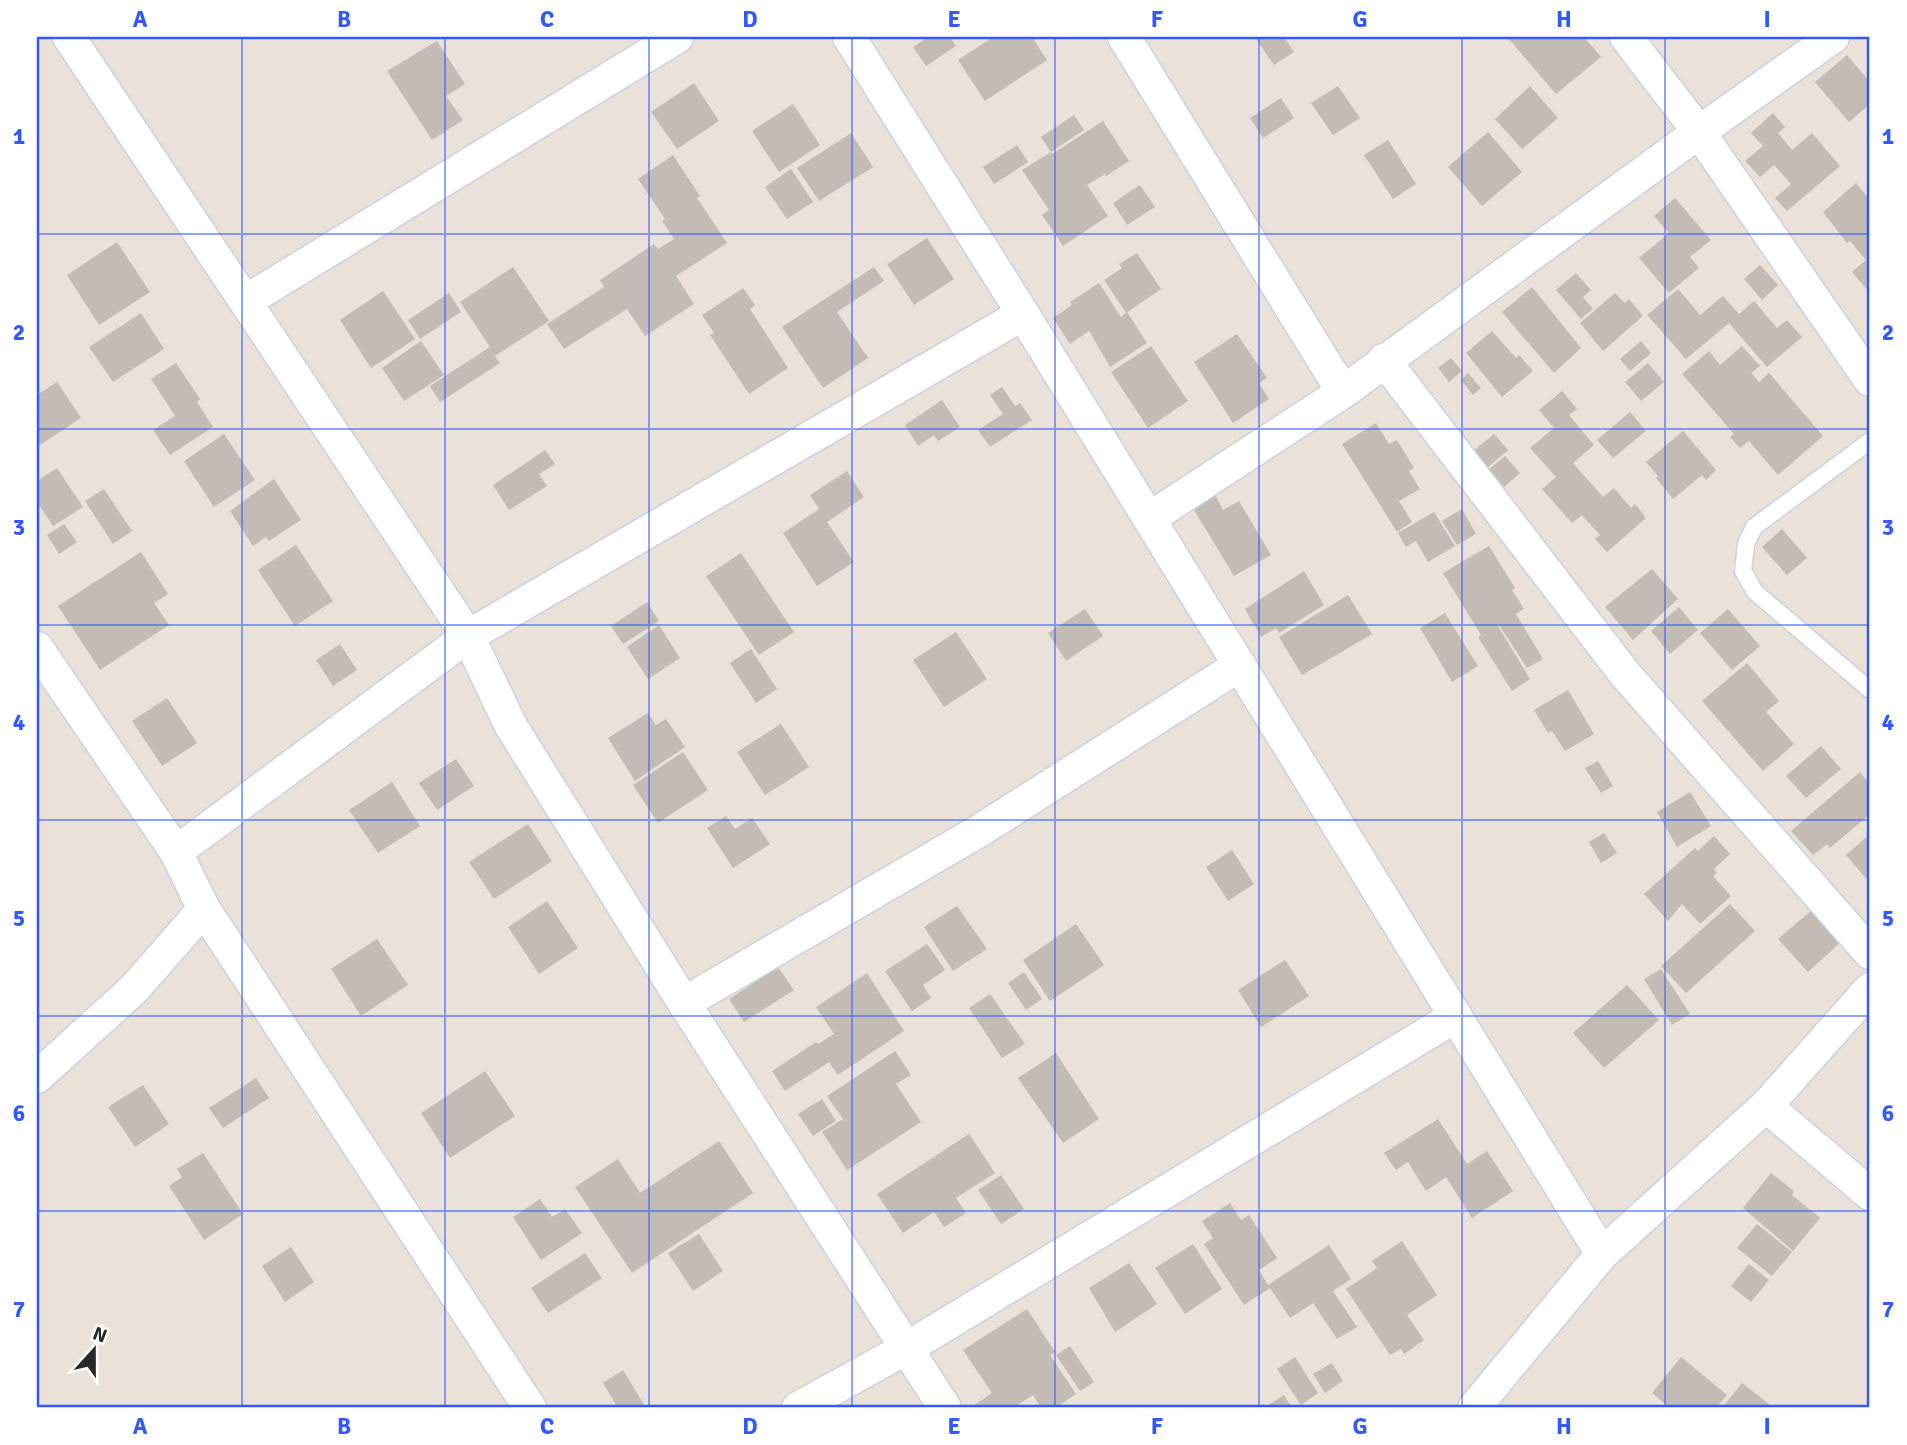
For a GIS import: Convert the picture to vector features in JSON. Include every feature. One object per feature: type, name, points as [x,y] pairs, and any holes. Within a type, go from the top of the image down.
[{"type":"street","points":[[69,37],[468,636],[511,726],[684,1003],[945,1408]]},
{"type":"street","points":[[246,301],[677,37]]},
{"type":"street","points":[[849,37],[1150,518],[1602,1254]]},
{"type":"street","points":[[1124,37],[1343,392]]},
{"type":"street","points":[[1626,37],[1699,132],[1870,380]]},
{"type":"street","points":[[1150,518],[1343,392],[1833,37]]},
{"type":"street","points":[[176,852],[468,636],[1023,314]]},
{"type":"street","points":[[1384,360],[1625,674],[1870,953]]},
{"type":"street","points":[[37,648],[176,852],[204,909],[530,1408]]},
{"type":"street","points":[[684,1003],[979,831],[1240,665]]},
{"type":"street","points":[[37,1077],[134,989],[204,909]]},
{"type":"street","points":[[1474,1408],[1602,1254],[1766,1106],[1870,989]]},
{"type":"street","points":[[798,1408],[907,1348],[1456,1016]]},
{"type":"street","points":[[1766,1106],[1870,1194]]},
{"type":"lane","points":[[1870,441],[1754,527],[1746,544],[1742,571],[1755,592],[1870,691]]},
{"type":"building","points":[[928,37],[950,37],[956,46],[926,66],[913,47]]},
{"type":"building","points":[[993,37],[1032,37],[1047,60],[985,101],[958,60]]},
{"type":"building","points":[[1284,37],[1294,52],[1274,65],[1256,39]]},
{"type":"building","points":[[1507,37],[1584,37],[1601,57],[1556,94]]},
{"type":"building","points":[[437,41],[465,84],[446,96],[463,120],[432,140],[387,71]]},
{"type":"building","points":[[1847,55],[1870,82],[1870,104],[1849,122],[1815,82]]},
{"type":"building","points":[[694,83],[719,121],[677,149],[651,112]]},
{"type":"building","points":[[1338,86],[1360,118],[1333,135],[1311,103]]},
{"type":"building","points":[[1530,86],[1558,118],[1522,149],[1495,119]]},
{"type":"building","points":[[1281,98],[1294,118],[1263,138],[1250,118]]},
{"type":"building","points":[[793,104],[820,145],[779,172],[752,131]]},
{"type":"building","points":[[1773,113],[1785,127],[1778,133],[1792,150],[1812,133],[1840,166],[1787,211],[1775,198],[1791,184],[1774,165],[1760,177],[1745,161],[1763,146],[1751,133]]},
{"type":"building","points":[[1074,115],[1084,130],[1051,152],[1041,137]]},
{"type":"building","points":[[1103,121],[1129,161],[1087,185],[1108,216],[1063,246],[1042,215],[1049,210],[1022,170]]},
{"type":"building","points":[[1488,132],[1522,172],[1482,206],[1448,167]]},
{"type":"building","points":[[851,133],[873,167],[819,201],[797,168]]},
{"type":"building","points":[[1388,140],[1416,184],[1393,199],[1364,155]]},
{"type":"building","points":[[1017,145],[1028,162],[994,184],[983,167]]},
{"type":"building","points":[[673,155],[727,243],[676,276],[694,304],[645,336],[627,309],[564,349],[547,324],[604,287],[600,280],[654,244],[658,249],[674,239],[662,221],[665,219],[638,179]]},
{"type":"building","points":[[791,169],[813,202],[787,219],[765,187]]},
{"type":"building","points":[[1856,183],[1870,200],[1870,293],[1852,272],[1866,260],[1850,241],[1847,243],[1823,212]]},
{"type":"building","points":[[1140,185],[1155,207],[1127,225],[1113,203]]},
{"type":"building","points":[[1675,198],[1711,240],[1690,257],[1699,268],[1669,293],[1639,258],[1669,233],[1654,216]]},
{"type":"building","points":[[927,238],[954,279],[914,305],[887,264]]},
{"type":"building","points":[[117,242],[150,292],[99,325],[67,275]]},
{"type":"building","points":[[1137,253],[1161,289],[1126,313],[1104,280],[1122,268],[1119,264]]},
{"type":"building","points":[[1760,265],[1778,285],[1762,300],[1744,279]]},
{"type":"building","points":[[513,267],[549,321],[495,356],[500,363],[440,402],[430,386],[490,347],[460,302]]},
{"type":"building","points":[[874,267],[884,281],[837,312],[868,358],[823,388],[782,327]]},
{"type":"building","points":[[1576,273],[1591,290],[1583,297],[1593,309],[1581,319],[1556,290]]},
{"type":"building","points":[[1099,283],[1121,317],[1127,312],[1147,343],[1110,367],[1089,331],[1070,344],[1053,318],[1072,305],[1070,302]]},
{"type":"building","points":[[1532,287],[1581,348],[1554,373],[1502,312]]},
{"type":"building","points":[[743,288],[755,305],[750,309],[788,368],[749,394],[710,335],[714,333],[702,315]]},
{"type":"building","points":[[1678,289],[1700,315],[1723,296],[1739,314],[1754,301],[1777,328],[1787,320],[1802,337],[1767,367],[1729,323],[1686,359],[1647,315]]},
{"type":"building","points":[[383,291],[415,339],[371,368],[340,320]]},
{"type":"building","points":[[449,293],[461,312],[420,339],[408,320]]},
{"type":"building","points":[[1615,293],[1625,303],[1629,299],[1643,316],[1603,351],[1580,323]]},
{"type":"building","points":[[141,313],[164,349],[113,382],[89,347]]},
{"type":"building","points":[[1492,331],[1516,358],[1519,355],[1533,371],[1502,397],[1466,353]]},
{"type":"building","points":[[1237,334],[1267,378],[1259,383],[1269,399],[1233,423],[1194,362]]},
{"type":"building","points":[[421,341],[444,375],[404,401],[382,368]]},
{"type":"building","points":[[1641,341],[1651,353],[1630,371],[1620,359]]},
{"type":"building","points":[[1151,346],[1188,401],[1148,428],[1111,372]]},
{"type":"building","points":[[1742,346],[1760,366],[1751,373],[1759,382],[1769,373],[1823,436],[1778,475],[1749,441],[1740,448],[1730,437],[1734,434],[1682,374],[1709,351],[1720,365]]},
{"type":"building","points":[[1451,358],[1462,371],[1449,382],[1438,368]]},
{"type":"building","points":[[176,363],[200,399],[197,402],[213,427],[170,455],[153,430],[175,416],[151,379]]},
{"type":"building","points":[[1648,363],[1664,382],[1641,401],[1625,382]]},
{"type":"building","points":[[1468,373],[1481,388],[1473,395],[1461,380]]},
{"type":"building","points":[[57,382],[81,418],[37,447],[37,395]]},
{"type":"building","points":[[1002,387],[1015,406],[1020,403],[1032,420],[990,447],[978,430],[1003,414],[990,395]]},
{"type":"building","points":[[1562,391],[1577,409],[1569,415],[1594,445],[1573,463],[1603,497],[1614,488],[1631,508],[1635,504],[1646,518],[1607,552],[1595,539],[1600,535],[1582,515],[1572,523],[1542,489],[1556,477],[1530,448],[1554,428],[1539,410]]},
{"type":"building","points":[[942,400],[960,427],[938,441],[934,435],[918,446],[905,425]]},
{"type":"building","points":[[1630,412],[1646,431],[1613,458],[1597,440]]},
{"type":"building","points":[[1376,423],[1389,444],[1397,440],[1414,468],[1409,471],[1420,489],[1399,501],[1412,522],[1397,532],[1342,444]]},
{"type":"building","points":[[1683,431],[1716,470],[1706,480],[1702,475],[1673,499],[1646,462]]},
{"type":"building","points":[[224,434],[255,480],[214,507],[184,461]]},
{"type":"building","points":[[1494,434],[1508,450],[1486,469],[1472,452]]},
{"type":"building","points":[[545,450],[555,464],[539,474],[547,486],[509,510],[493,485]]},
{"type":"building","points":[[1505,456],[1520,473],[1504,487],[1489,469]]},
{"type":"building","points":[[57,468],[83,507],[53,526],[37,502],[37,481]]},
{"type":"building","points":[[847,471],[864,497],[827,522],[854,562],[817,586],[783,533],[819,509],[810,495]]},
{"type":"building","points":[[274,479],[301,520],[269,541],[266,537],[253,546],[230,511]]},
{"type":"building","points":[[1211,486],[1223,510],[1239,501],[1271,555],[1234,576],[1188,500]]},
{"type":"building","points":[[104,489],[132,531],[113,544],[85,501]]},
{"type":"building","points":[[1462,509],[1476,534],[1457,545],[1442,521]]},
{"type":"building","points":[[1434,512],[1455,546],[1428,562],[1416,541],[1406,547],[1398,533]]},
{"type":"building","points":[[64,524],[77,542],[59,554],[47,535]]},
{"type":"building","points":[[1782,529],[1807,558],[1787,575],[1762,547]]},
{"type":"building","points":[[296,545],[333,601],[295,626],[258,570]]},
{"type":"building","points":[[1489,546],[1515,588],[1512,590],[1524,609],[1516,614],[1543,659],[1527,668],[1498,626],[1530,679],[1512,691],[1443,573]]},
{"type":"building","points":[[141,552],[168,594],[154,603],[169,625],[100,670],[58,606]]},
{"type":"building","points":[[741,553],[794,632],[759,655],[706,576]]},
{"type":"building","points":[[1652,569],[1678,599],[1633,640],[1605,607]]},
{"type":"building","points":[[1304,571],[1324,605],[1279,633],[1276,628],[1261,637],[1245,609]]},
{"type":"building","points":[[1348,595],[1372,634],[1302,675],[1279,637]]},
{"type":"building","points":[[647,602],[659,621],[623,644],[611,626]]},
{"type":"building","points":[[1679,607],[1698,630],[1670,654],[1651,631]]},
{"type":"building","points":[[1085,609],[1103,636],[1066,661],[1048,633]]},
{"type":"building","points":[[1728,609],[1760,646],[1732,670],[1700,633]]},
{"type":"building","points":[[1445,613],[1478,666],[1452,682],[1420,628]]},
{"type":"building","points":[[659,625],[680,658],[648,679],[627,647]]},
{"type":"building","points":[[956,632],[987,679],[944,707],[913,660]]},
{"type":"building","points":[[340,644],[357,670],[333,686],[316,660]]},
{"type":"building","points":[[751,649],[777,689],[756,703],[730,663]]},
{"type":"building","points":[[1747,663],[1779,701],[1766,712],[1794,744],[1763,771],[1702,701]]},
{"type":"building","points":[[1568,690],[1594,734],[1565,751],[1552,731],[1548,733],[1534,710]]},
{"type":"building","points":[[167,698],[197,743],[162,766],[132,721]]},
{"type":"building","points":[[648,713],[656,725],[666,719],[685,747],[635,781],[608,738]]},
{"type":"building","points":[[781,724],[809,767],[765,795],[737,752]]},
{"type":"building","points":[[1821,746],[1841,769],[1806,798],[1786,776]]},
{"type":"building","points":[[683,752],[708,790],[658,823],[633,785]]},
{"type":"building","points":[[456,759],[474,786],[437,810],[419,783]]},
{"type":"building","points":[[1598,761],[1613,786],[1601,793],[1585,768]]},
{"type":"building","points":[[1860,772],[1870,784],[1870,814],[1830,848],[1827,844],[1813,855],[1791,831]]},
{"type":"building","points":[[392,782],[420,826],[378,853],[349,810]]},
{"type":"building","points":[[1690,792],[1711,826],[1677,847],[1657,812]]},
{"type":"building","points":[[726,816],[735,829],[752,818],[770,844],[733,868],[707,828]]},
{"type":"building","points":[[528,824],[552,861],[494,899],[469,862]]},
{"type":"building","points":[[1604,833],[1617,853],[1601,863],[1589,842]]},
{"type":"building","points":[[1870,834],[1870,883],[1846,855]]},
{"type":"building","points":[[1714,836],[1730,854],[1714,869],[1717,873],[1713,876],[1731,896],[1700,924],[1682,904],[1668,921],[1644,894],[1695,848],[1698,851]]},
{"type":"building","points":[[1232,850],[1254,884],[1228,901],[1206,867]]},
{"type":"building","points":[[547,901],[578,948],[539,974],[508,927]]},
{"type":"building","points":[[1730,904],[1755,931],[1686,993],[1661,966]]},
{"type":"building","points":[[957,906],[987,949],[953,971],[924,927]]},
{"type":"building","points":[[1813,909],[1842,941],[1808,972],[1778,939]]},
{"type":"building","points":[[1076,924],[1104,965],[1050,1001],[1023,960]]},
{"type":"building","points":[[377,939],[408,985],[361,1016],[331,969]]},
{"type":"building","points":[[927,944],[945,970],[923,985],[931,998],[912,1011],[885,971]]},
{"type":"building","points":[[1285,960],[1309,996],[1261,1027],[1238,990]]},
{"type":"building","points":[[778,967],[794,990],[744,1022],[729,999]]},
{"type":"building","points":[[1661,969],[1690,1014],[1672,1025],[1644,979]]},
{"type":"building","points":[[1024,972],[1042,999],[1026,1010],[1008,983]]},
{"type":"building","points":[[867,973],[904,1031],[838,1075],[829,1062],[785,1091],[772,1071],[816,1042],[818,1044],[834,1034],[816,1007]]},
{"type":"building","points":[[1627,985],[1659,1020],[1604,1068],[1573,1033]]},
{"type":"building","points":[[990,994],[1025,1044],[1002,1058],[969,1008]]},
{"type":"building","points":[[895,1051],[911,1075],[896,1084],[921,1122],[847,1170],[822,1132],[843,1119],[827,1096]]},
{"type":"building","points":[[1056,1053],[1099,1119],[1063,1143],[1018,1078]]},
{"type":"building","points":[[485,1071],[515,1116],[450,1158],[421,1113]]},
{"type":"building","points":[[256,1078],[269,1098],[223,1128],[209,1108]]},
{"type":"building","points":[[143,1085],[169,1124],[135,1147],[108,1107]]},
{"type":"building","points":[[822,1099],[836,1121],[813,1136],[798,1114]]},
{"type":"building","points":[[1438,1119],[1467,1164],[1487,1151],[1513,1191],[1472,1218],[1446,1177],[1426,1191],[1408,1162],[1396,1170],[1384,1153]]},
{"type":"building","points":[[969,1134],[995,1173],[956,1198],[966,1213],[944,1227],[934,1212],[903,1233],[877,1194]]},
{"type":"building","points":[[719,1141],[753,1193],[632,1273],[575,1187],[618,1159],[640,1193]]},
{"type":"building","points":[[203,1153],[243,1214],[204,1240],[169,1186],[182,1177],[177,1169]]},
{"type":"building","points":[[1771,1173],[1794,1191],[1792,1195],[1820,1218],[1793,1251],[1743,1208]]},
{"type":"building","points":[[1001,1175],[1024,1209],[1001,1224],[978,1190]]},
{"type":"building","points":[[540,1199],[552,1217],[565,1209],[582,1233],[541,1260],[513,1217]]},
{"type":"building","points":[[1230,1203],[1241,1220],[1249,1215],[1277,1258],[1259,1270],[1268,1285],[1329,1245],[1351,1279],[1333,1291],[1357,1327],[1337,1339],[1313,1303],[1290,1318],[1270,1288],[1244,1305],[1204,1244],[1213,1238],[1202,1221]]},
{"type":"building","points":[[1757,1224],[1792,1252],[1772,1276],[1737,1248]]},
{"type":"building","points":[[699,1234],[723,1271],[693,1291],[668,1253]]},
{"type":"building","points":[[1402,1241],[1437,1295],[1407,1315],[1424,1340],[1404,1354],[1401,1349],[1390,1355],[1346,1289],[1377,1268],[1372,1261]]},
{"type":"building","points":[[1193,1244],[1222,1289],[1185,1314],[1155,1268]]},
{"type":"building","points":[[291,1247],[314,1282],[285,1302],[262,1266]]},
{"type":"building","points":[[585,1253],[602,1278],[548,1313],[531,1288]]},
{"type":"building","points":[[1129,1263],[1157,1304],[1115,1332],[1089,1288]]},
{"type":"building","points":[[1749,1264],[1769,1280],[1751,1302],[1731,1286]]},
{"type":"building","points":[[1027,1309],[1055,1352],[1050,1355],[1076,1394],[1055,1408],[1041,1408],[1033,1395],[1013,1408],[974,1408],[973,1406],[992,1393],[963,1350]]},
{"type":"building","points":[[1070,1346],[1094,1382],[1080,1391],[1056,1355]]},
{"type":"building","points":[[1295,1357],[1318,1393],[1301,1405],[1277,1369]]},
{"type":"building","points":[[1681,1357],[1727,1395],[1716,1408],[1670,1408],[1652,1393]]},
{"type":"building","points":[[1332,1363],[1343,1381],[1325,1393],[1313,1374]]},
{"type":"building","points":[[623,1370],[646,1408],[618,1408],[603,1383]]},
{"type":"building","points":[[1742,1383],[1774,1408],[1722,1408]]},
{"type":"building","points":[[1284,1395],[1292,1408],[1264,1408]]}]
